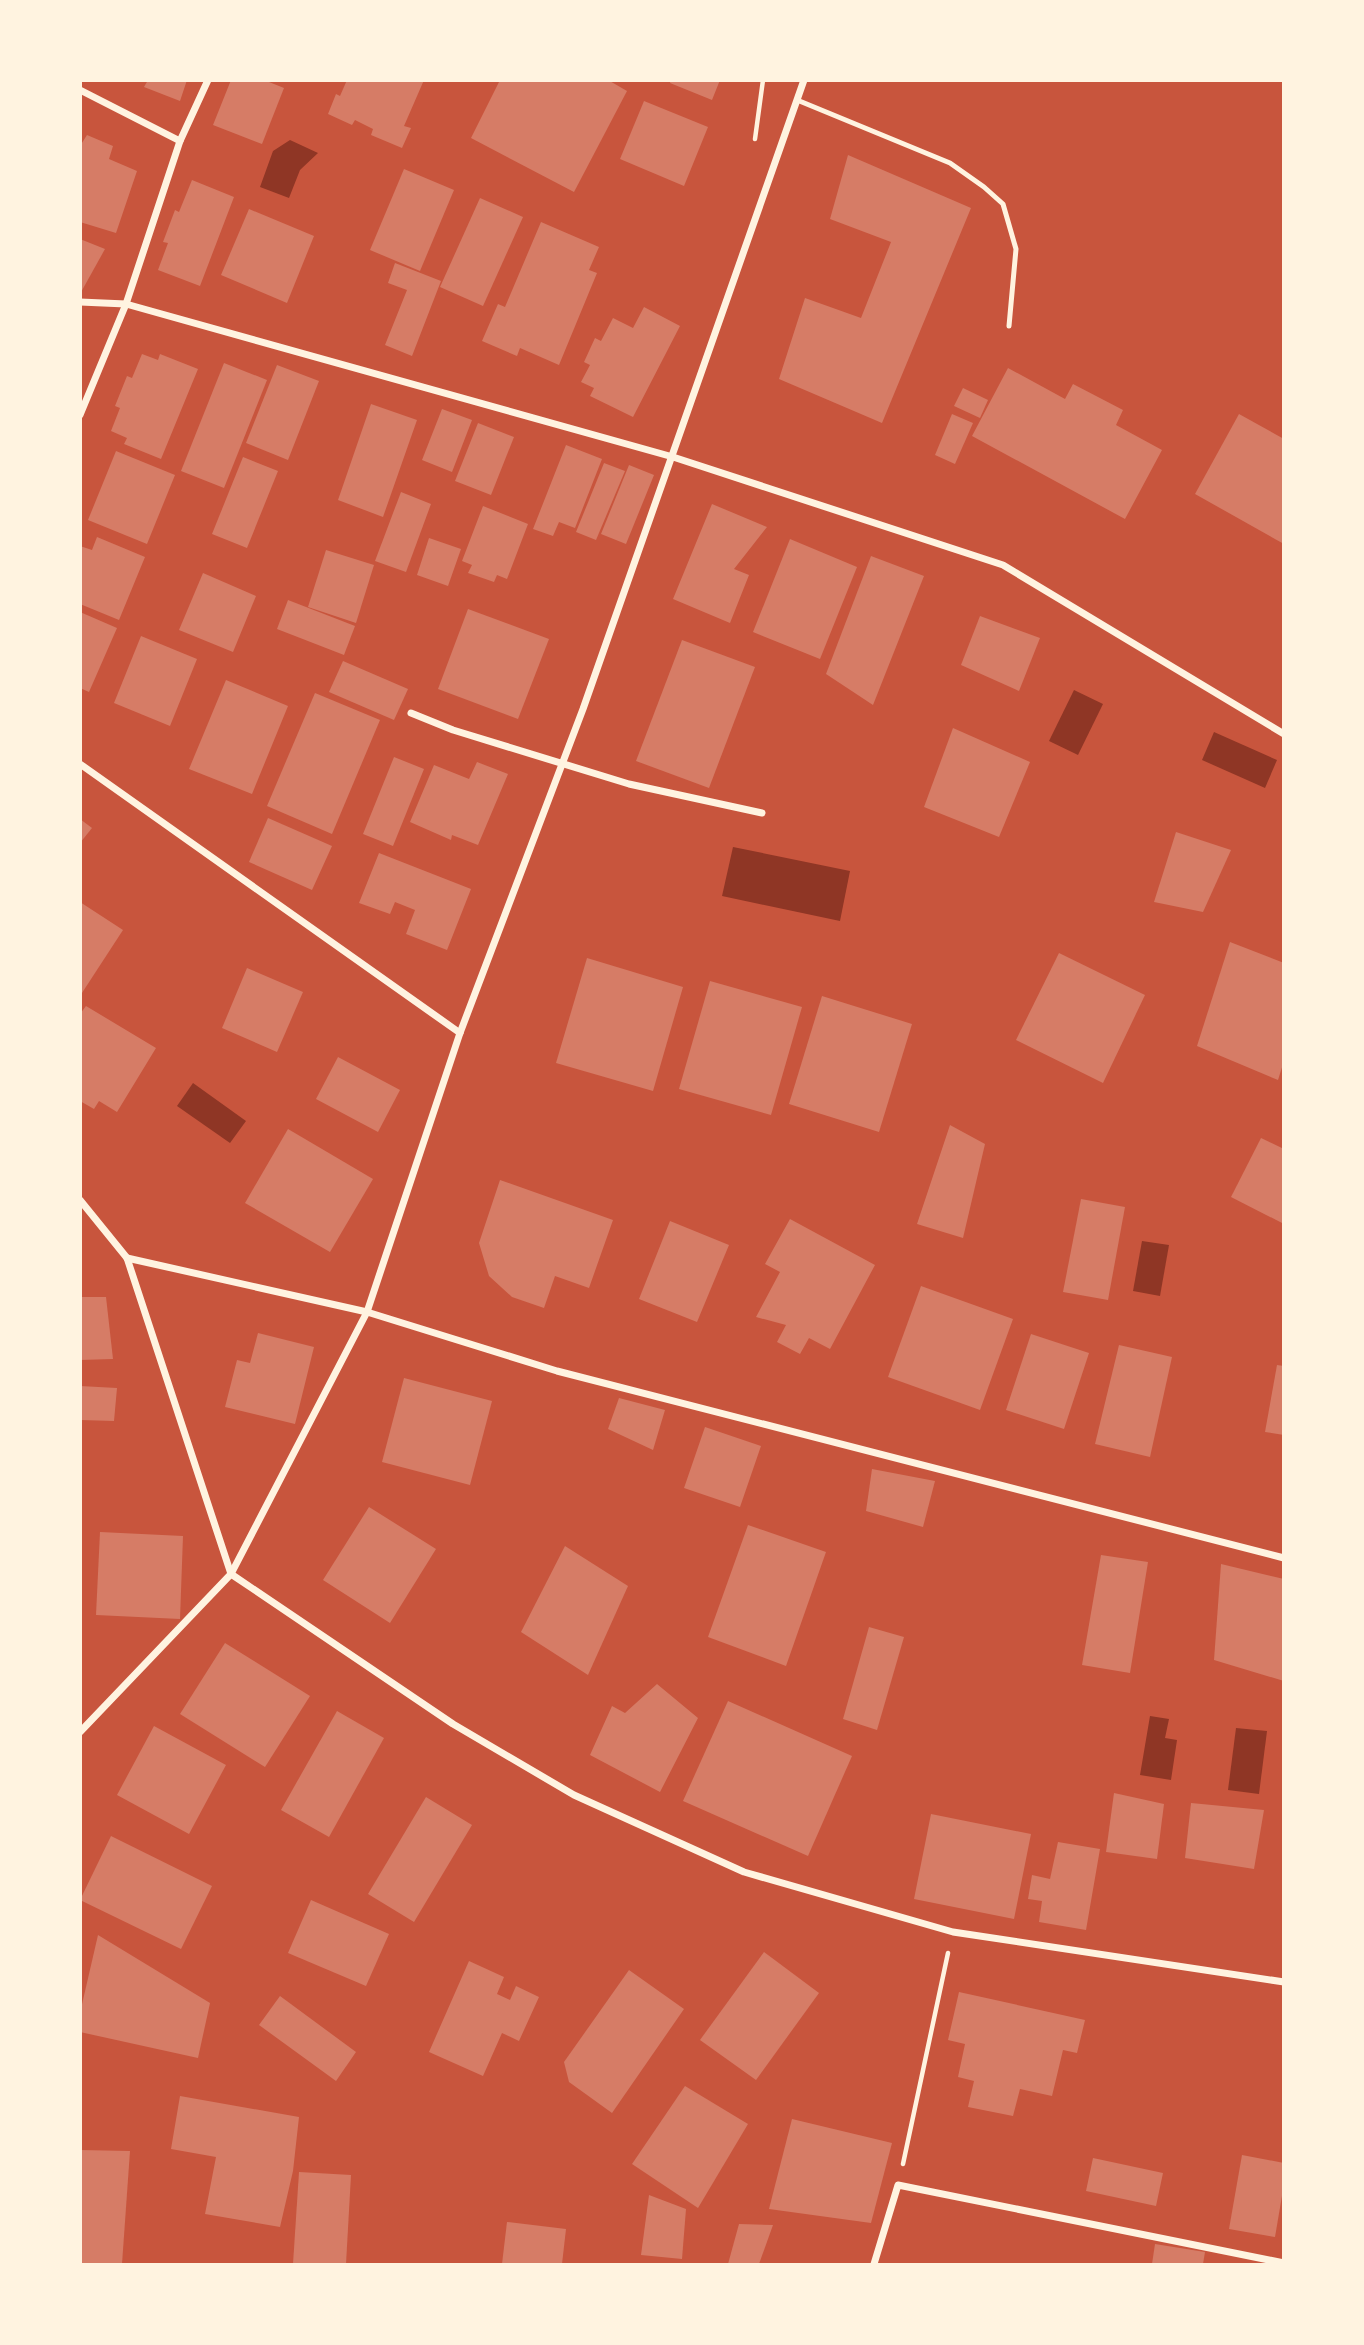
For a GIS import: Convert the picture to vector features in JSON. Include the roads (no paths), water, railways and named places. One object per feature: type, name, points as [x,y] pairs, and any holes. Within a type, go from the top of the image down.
[{"type":"street","points":[[80,415],[126,304],[180,141],[208,80]]},
{"type":"street","points":[[80,1732],[230,1574],[367,1312],[460,1033],[673,457],[804,80]]},
{"type":"street","points":[[80,90],[180,141]]},
{"type":"street","points":[[80,302],[126,304],[673,457],[1003,565],[1283,734]]},
{"type":"street","points":[[411,713],[453,730],[629,784],[762,813]]},
{"type":"street","points":[[80,764],[460,1033]]},
{"type":"street","points":[[80,1200],[127,1258],[230,1574],[453,1724],[574,1795],[744,1872],[953,1932],[1283,1982]]},
{"type":"street","points":[[127,1258],[367,1312],[557,1371],[1283,1558]]},
{"type":"street","points":[[874,2264],[898,2185],[1283,2263]]},
{"type":"lane","points":[[797,100],[950,163],[985,187],[1003,204],[1016,249],[1009,326]]}]
